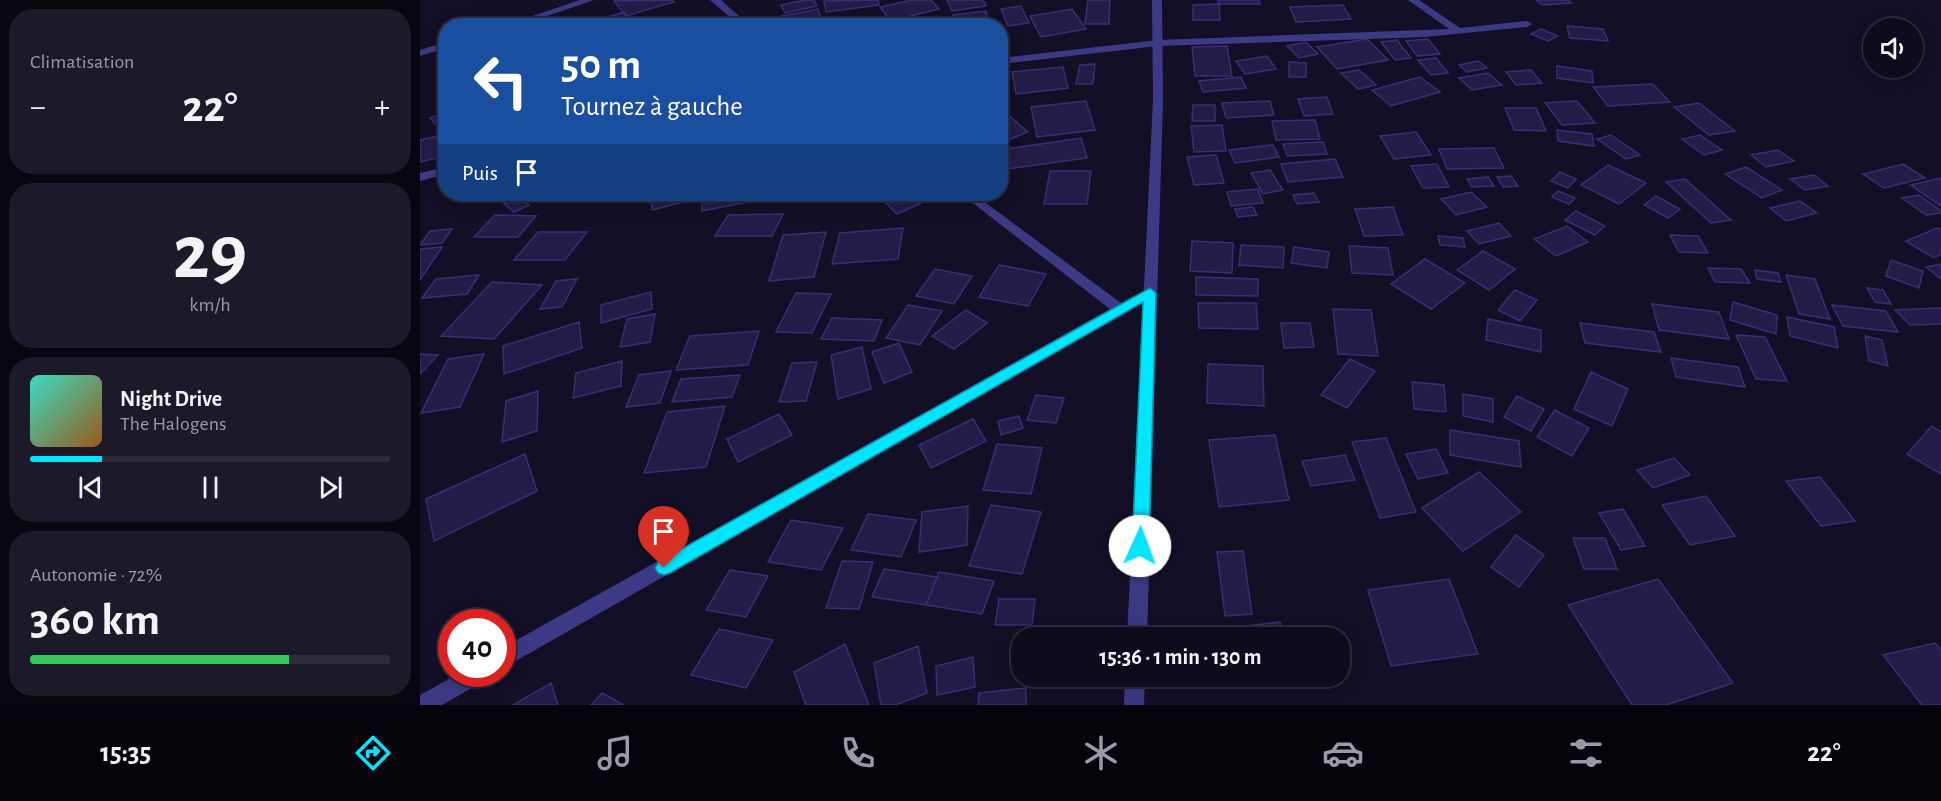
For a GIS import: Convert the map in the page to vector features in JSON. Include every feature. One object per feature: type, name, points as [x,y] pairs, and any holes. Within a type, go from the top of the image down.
[{"type":"street","points":[[532,18],[589,0]]},
{"type":"street","points":[[715,0],[736,18]]},
{"type":"street","points":[[1137,627],[1158,43],[1157,0]]},
{"type":"street","points":[[1413,0],[1460,32]]},
{"type":"street","points":[[1008,60],[1158,43],[1460,32],[1527,24]]},
{"type":"street","points":[[420,52],[438,47]]},
{"type":"street","points":[[420,177],[438,172]]},
{"type":"street","points":[[976,201],[1120,309]]},
{"type":"street","points":[[516,651],[1150,293]]},
{"type":"street","points":[[422,705],[454,687]]},
{"type":"street","points":[[1134,705],[1135,687]]},
{"type":"building","points":[[672,0],[674,2],[626,16],[614,1]]},
{"type":"building","points":[[814,0],[817,6],[785,13],[781,5]]},
{"type":"building","points":[[878,0],[879,5],[826,12],[824,1]]},
{"type":"building","points":[[912,0],[931,0],[939,9],[902,18],[888,18],[880,7]]},
{"type":"building","points":[[947,0],[983,0],[986,6],[952,11]]},
{"type":"building","points":[[1088,0],[1110,0],[1109,24],[1085,24]]},
{"type":"building","points":[[1218,0],[1259,0],[1260,4],[1219,4]]},
{"type":"building","points":[[1536,0],[1568,0],[1571,3],[1542,5]]},
{"type":"building","points":[[1219,4],[1220,20],[1193,20],[1193,5]]},
{"type":"building","points":[[1343,5],[1351,19],[1296,22],[1290,7]]},
{"type":"building","points":[[1021,6],[1029,23],[1008,26],[1008,18],[1005,18],[1001,9]]},
{"type":"building","points":[[818,9],[821,18],[777,18]]},
{"type":"building","points":[[1072,9],[1086,29],[1041,37],[1030,16]]},
{"type":"building","points":[[986,11],[987,18],[953,18],[953,15]]},
{"type":"building","points":[[624,12],[628,18],[603,18]]},
{"type":"building","points":[[1567,26],[1603,29],[1608,41],[1570,38]]},
{"type":"building","points":[[1541,29],[1558,36],[1548,41],[1531,34]]},
{"type":"building","points":[[1367,39],[1388,60],[1337,69],[1317,47]]},
{"type":"building","points":[[1428,39],[1440,54],[1417,56],[1406,41]]},
{"type":"building","points":[[1397,40],[1411,58],[1395,60],[1381,42]]},
{"type":"building","points":[[1306,42],[1318,54],[1299,58],[1287,46]]},
{"type":"building","points":[[1227,46],[1232,76],[1195,76],[1192,47]]},
{"type":"building","points":[[1267,56],[1276,69],[1245,74],[1236,61]]},
{"type":"building","points":[[1436,58],[1448,73],[1431,75],[1418,60]]},
{"type":"building","points":[[1478,61],[1487,68],[1467,72],[1459,65]]},
{"type":"building","points":[[1289,62],[1306,63],[1306,77],[1289,77]]},
{"type":"building","points":[[1095,64],[1093,84],[1076,84],[1080,65]]},
{"type":"building","points":[[1557,66],[1592,71],[1593,83],[1557,78]]},
{"type":"building","points":[[1063,67],[1068,88],[1016,94],[1012,72]]},
{"type":"building","points":[[1359,70],[1376,85],[1358,89],[1341,73]]},
{"type":"building","points":[[1531,70],[1542,83],[1516,85],[1506,72]]},
{"type":"building","points":[[1488,73],[1502,85],[1472,90],[1459,78]]},
{"type":"building","points":[[1241,77],[1246,88],[1203,92],[1199,81]]},
{"type":"building","points":[[1420,77],[1440,92],[1391,106],[1372,90]]},
{"type":"building","points":[[1653,84],[1670,102],[1608,106],[1593,87]]},
{"type":"building","points":[[1327,97],[1333,114],[1304,116],[1298,99]]},
{"type":"building","points":[[1086,101],[1095,130],[1037,137],[1031,107]]},
{"type":"building","points":[[1270,101],[1274,115],[1226,118],[1222,103]]},
{"type":"building","points":[[1577,101],[1595,123],[1562,125],[1545,103]]},
{"type":"building","points":[[1699,103],[1735,131],[1709,135],[1674,107]]},
{"type":"building","points":[[1193,105],[1215,105],[1215,121],[1192,121]]},
{"type":"building","points":[[1505,108],[1536,108],[1546,131],[1514,130]]},
{"type":"building","points":[[438,115],[438,127],[430,118]]},
{"type":"building","points":[[1011,117],[1028,132],[1008,140],[1008,118]]},
{"type":"building","points":[[1315,120],[1320,139],[1276,140],[1272,121]]},
{"type":"building","points":[[1222,125],[1226,151],[1194,152],[1191,126]]},
{"type":"building","points":[[1557,130],[1592,134],[1594,146],[1558,141]]},
{"type":"building","points":[[1416,132],[1431,155],[1394,159],[1380,136]]},
{"type":"building","points":[[1611,135],[1640,155],[1626,159],[1597,139]]},
{"type":"building","points":[[1700,135],[1722,150],[1704,155],[1682,139]]},
{"type":"building","points":[[438,136],[438,158],[420,162],[420,140]]},
{"type":"building","points":[[1081,138],[1087,158],[1008,169],[1008,149]]},
{"type":"building","points":[[1323,142],[1327,154],[1287,156],[1283,144]]},
{"type":"building","points":[[1273,145],[1279,157],[1235,163],[1229,150]]},
{"type":"building","points":[[1494,148],[1504,168],[1447,169],[1439,149]]},
{"type":"building","points":[[1778,150],[1794,161],[1766,167],[1751,155]]},
{"type":"building","points":[[1216,155],[1224,183],[1194,185],[1187,157]]},
{"type":"building","points":[[1335,159],[1343,177],[1288,182],[1281,164]]},
{"type":"building","points":[[1437,164],[1449,187],[1423,188],[1411,166]]},
{"type":"building","points":[[1903,164],[1925,178],[1884,188],[1863,174]]},
{"type":"building","points":[[1608,165],[1646,183],[1619,204],[1581,185]]},
{"type":"building","points":[[1746,167],[1782,190],[1762,198],[1725,174]]},
{"type":"building","points":[[1270,170],[1283,190],[1263,194],[1251,173]]},
{"type":"building","points":[[1050,171],[1091,171],[1087,204],[1044,204]]},
{"type":"building","points":[[1560,172],[1576,179],[1568,188],[1551,181]]},
{"type":"building","points":[[1814,175],[1828,186],[1805,190],[1790,179]]},
{"type":"building","points":[[1511,176],[1518,186],[1503,187],[1497,177]]},
{"type":"building","points":[[1488,177],[1494,186],[1472,187],[1467,179]]},
{"type":"building","points":[[1941,178],[1941,206],[1911,185]]},
{"type":"building","points":[[1685,179],[1731,220],[1711,223],[1666,182]]},
{"type":"building","points":[[1258,189],[1263,203],[1231,206],[1227,192]]},
{"type":"building","points":[[1558,191],[1575,198],[1569,204],[1552,197]]},
{"type":"building","points":[[1471,192],[1487,207],[1456,215],[1441,199]]},
{"type":"building","points":[[1314,193],[1319,202],[1297,204],[1293,195]]},
{"type":"building","points":[[1919,195],[1941,213],[1926,215],[1902,198]]},
{"type":"building","points":[[1656,196],[1680,209],[1668,218],[1644,205]]},
{"type":"building","points":[[510,201],[524,201],[529,205],[514,212],[504,204]]},
{"type":"building","points":[[651,201],[687,201],[652,210]]},
{"type":"building","points":[[702,201],[753,201],[702,211]]},
{"type":"building","points":[[884,201],[926,201],[897,214]]},
{"type":"building","points":[[1800,201],[1817,213],[1786,221],[1770,208]]},
{"type":"building","points":[[1253,207],[1257,215],[1238,217],[1235,209]]},
{"type":"building","points":[[1393,207],[1403,235],[1364,236],[1355,209]]},
{"type":"building","points":[[1576,211],[1605,226],[1595,235],[1565,220]]},
{"type":"building","points":[[783,214],[772,236],[715,236],[728,215]]},
{"type":"building","points":[[495,215],[536,216],[518,237],[474,237]]},
{"type":"building","points":[[1499,223],[1511,236],[1479,244],[1467,231]]},
{"type":"building","points":[[1567,226],[1588,242],[1556,256],[1534,239]]},
{"type":"building","points":[[903,228],[898,259],[832,264],[840,233]]},
{"type":"building","points":[[1937,228],[1941,230],[1941,254],[1934,258],[1906,241]]},
{"type":"building","points":[[452,229],[442,243],[420,245],[430,231]]},
{"type":"building","points":[[538,232],[587,232],[565,260],[514,260]]},
{"type":"building","points":[[826,232],[814,277],[769,281],[783,235]]},
{"type":"building","points":[[1670,235],[1698,236],[1708,253],[1679,252]]},
{"type":"building","points":[[1438,236],[1463,238],[1465,247],[1440,245]]},
{"type":"building","points":[[1192,241],[1233,243],[1232,273],[1190,271]]},
{"type":"building","points":[[1241,245],[1284,247],[1283,268],[1239,265]]},
{"type":"building","points":[[1349,246],[1388,248],[1393,275],[1352,273]]},
{"type":"building","points":[[442,247],[420,280],[420,249]]},
{"type":"building","points":[[1294,247],[1329,252],[1327,268],[1291,263]]},
{"type":"building","points":[[1483,251],[1515,269],[1489,290],[1457,270]]},
{"type":"building","points":[[1425,259],[1465,283],[1431,309],[1391,284]]},
{"type":"building","points":[[1891,260],[1923,271],[1919,288],[1886,276]]},
{"type":"building","points":[[1941,264],[1941,279],[1926,267]]},
{"type":"building","points":[[999,265],[1046,274],[1028,306],[979,297]]},
{"type":"building","points":[[1708,268],[1741,269],[1750,283],[1715,282]]},
{"type":"building","points":[[935,269],[972,276],[954,304],[916,296]]},
{"type":"building","points":[[1755,270],[1778,273],[1781,282],[1757,279]]},
{"type":"building","points":[[479,275],[467,294],[422,298],[436,279]]},
{"type":"building","points":[[1786,275],[1815,279],[1830,319],[1799,314]]},
{"type":"building","points":[[1196,277],[1258,279],[1258,296],[1196,295]]},
{"type":"building","points":[[577,279],[562,307],[540,309],[556,281]]},
{"type":"building","points":[[492,282],[542,285],[494,339],[441,336]]},
{"type":"building","points":[[1867,288],[1883,290],[1891,304],[1875,302]]},
{"type":"building","points":[[1515,290],[1537,300],[1520,321],[1498,310]]},
{"type":"building","points":[[651,292],[652,309],[601,323],[601,305]]},
{"type":"building","points":[[796,293],[831,294],[812,333],[776,332]]},
{"type":"building","points":[[1733,302],[1777,315],[1776,334],[1730,320]]},
{"type":"building","points":[[1198,303],[1256,303],[1258,329],[1199,328]]},
{"type":"building","points":[[1652,304],[1719,312],[1729,339],[1659,330]]},
{"type":"building","points":[[908,305],[942,311],[920,345],[886,338]]},
{"type":"building","points":[[1832,305],[1886,311],[1898,332],[1843,326]]},
{"type":"building","points":[[1941,308],[1941,324],[1910,325],[1895,310]]},
{"type":"building","points":[[1333,309],[1371,310],[1378,356],[1338,354]]},
{"type":"building","points":[[966,310],[987,323],[954,349],[932,336]]},
{"type":"building","points":[[655,314],[650,342],[620,347],[627,319]]},
{"type":"building","points":[[1787,317],[1834,327],[1838,348],[1790,336]]},
{"type":"building","points":[[832,318],[882,320],[874,341],[821,339]]},
{"type":"building","points":[[1488,319],[1541,330],[1541,352],[1486,340]]},
{"type":"building","points":[[579,322],[582,348],[504,374],[503,346]]},
{"type":"building","points":[[1281,323],[1310,323],[1314,347],[1284,348]]},
{"type":"building","points":[[1580,323],[1654,332],[1661,352],[1585,343]]},
{"type":"building","points":[[759,331],[748,365],[676,370],[690,336]]},
{"type":"building","points":[[1736,335],[1765,337],[1787,381],[1756,379]]},
{"type":"building","points":[[1865,336],[1882,340],[1888,366],[1869,361]]},
{"type":"building","points":[[899,343],[912,372],[884,383],[872,352]]},
{"type":"building","points":[[862,347],[871,389],[838,399],[831,355]]},
{"type":"building","points":[[420,354],[438,355],[420,374]]},
{"type":"building","points":[[484,354],[460,407],[421,413],[448,359]]},
{"type":"building","points":[[1671,358],[1738,367],[1745,387],[1676,377]]},
{"type":"building","points":[[1350,359],[1375,371],[1347,408],[1321,395]]},
{"type":"building","points":[[622,361],[621,386],[573,398],[576,373]]},
{"type":"building","points":[[817,362],[806,401],[779,402],[792,363]]},
{"type":"building","points":[[1208,364],[1263,366],[1264,406],[1207,403]]},
{"type":"building","points":[[671,371],[660,403],[626,407],[639,375]]},
{"type":"building","points":[[1591,372],[1628,389],[1612,426],[1574,409]]},
{"type":"building","points":[[740,375],[732,397],[672,402],[681,379]]},
{"type":"building","points":[[1412,382],[1444,385],[1446,412],[1414,409]]},
{"type":"building","points":[[538,391],[537,431],[502,442],[506,401]]},
{"type":"building","points":[[1463,394],[1493,399],[1493,422],[1463,416]]},
{"type":"building","points":[[1036,395],[1064,398],[1056,423],[1027,420]]},
{"type":"building","points":[[1517,396],[1544,409],[1531,431],[1504,417]]},
{"type":"building","points":[[725,406],[706,467],[644,473],[667,412]]},
{"type":"building","points":[[1555,410],[1589,428],[1572,456],[1537,437]]},
{"type":"building","points":[[779,414],[792,435],[738,462],[727,439]]},
{"type":"building","points":[[1019,416],[1023,428],[1001,435],[998,421]]},
{"type":"building","points":[[973,419],[986,441],[931,468],[919,445]]},
{"type":"building","points":[[1932,426],[1941,432],[1941,474],[1907,454]]},
{"type":"building","points":[[1450,430],[1519,441],[1521,467],[1450,455]]},
{"type":"building","points":[[1275,435],[1289,500],[1219,507],[1209,440]]},
{"type":"building","points":[[1386,438],[1416,512],[1380,518],[1352,442]]},
{"type":"building","points":[[997,444],[1042,448],[1031,494],[983,490]]},
{"type":"building","points":[[1436,449],[1448,473],[1418,479],[1406,454]]},
{"type":"building","points":[[525,454],[537,491],[434,541],[426,499]]},
{"type":"building","points":[[1345,455],[1355,480],[1311,486],[1302,461]]},
{"type":"building","points":[[1674,458],[1690,475],[1653,488],[1637,470]]},
{"type":"building","points":[[1479,472],[1521,512],[1463,551],[1422,508]]},
{"type":"building","points":[[1820,477],[1855,521],[1821,526],[1786,481]]},
{"type":"building","points":[[1706,496],[1735,536],[1690,545],[1662,505]]},
{"type":"building","points":[[991,505],[1041,512],[1022,574],[969,566]]},
{"type":"building","points":[[968,506],[967,545],[919,552],[922,512]]},
{"type":"building","points":[[1623,509],[1645,546],[1621,550],[1599,513]]},
{"type":"building","points":[[868,514],[916,520],[901,557],[851,550]]},
{"type":"building","points":[[791,520],[843,528],[821,570],[768,562]]},
{"type":"building","points":[[1516,535],[1544,555],[1519,587],[1491,567]]},
{"type":"building","points":[[1573,538],[1605,538],[1617,569],[1584,569]]},
{"type":"building","points":[[1243,551],[1252,614],[1225,616],[1217,552]]},
{"type":"building","points":[[842,561],[873,562],[859,609],[826,608]]},
{"type":"building","points":[[884,569],[937,577],[926,605],[872,597]]},
{"type":"building","points":[[730,570],[768,576],[746,617],[706,610]]},
{"type":"building","points":[[939,572],[994,581],[982,614],[926,605]]},
{"type":"building","points":[[1449,579],[1478,654],[1391,666],[1368,590]]},
{"type":"building","points":[[1658,579],[1733,683],[1666,705],[1632,705],[1568,605]]},
{"type":"building","points":[[999,599],[1035,599],[1032,625],[995,625]]},
{"type":"building","points":[[1280,622],[1281,627],[1236,627]]},
{"type":"building","points":[[719,629],[773,640],[746,688],[691,675]]},
{"type":"building","points":[[1935,643],[1941,650],[1941,705],[1922,705],[1883,655]]},
{"type":"building","points":[[845,644],[869,705],[806,705],[794,672]]},
{"type":"building","points":[[918,646],[927,693],[895,705],[881,705],[874,663]]},
{"type":"building","points":[[973,657],[975,687],[937,695],[936,666]]},
{"type":"building","points":[[551,683],[558,705],[513,705]]},
{"type":"building","points":[[1026,688],[1026,705],[978,705],[979,693]]},
{"type":"building","points":[[602,693],[624,705],[591,705]]},
{"type":"route","points":[[664,568],[1150,293],[1140,546]]}]
